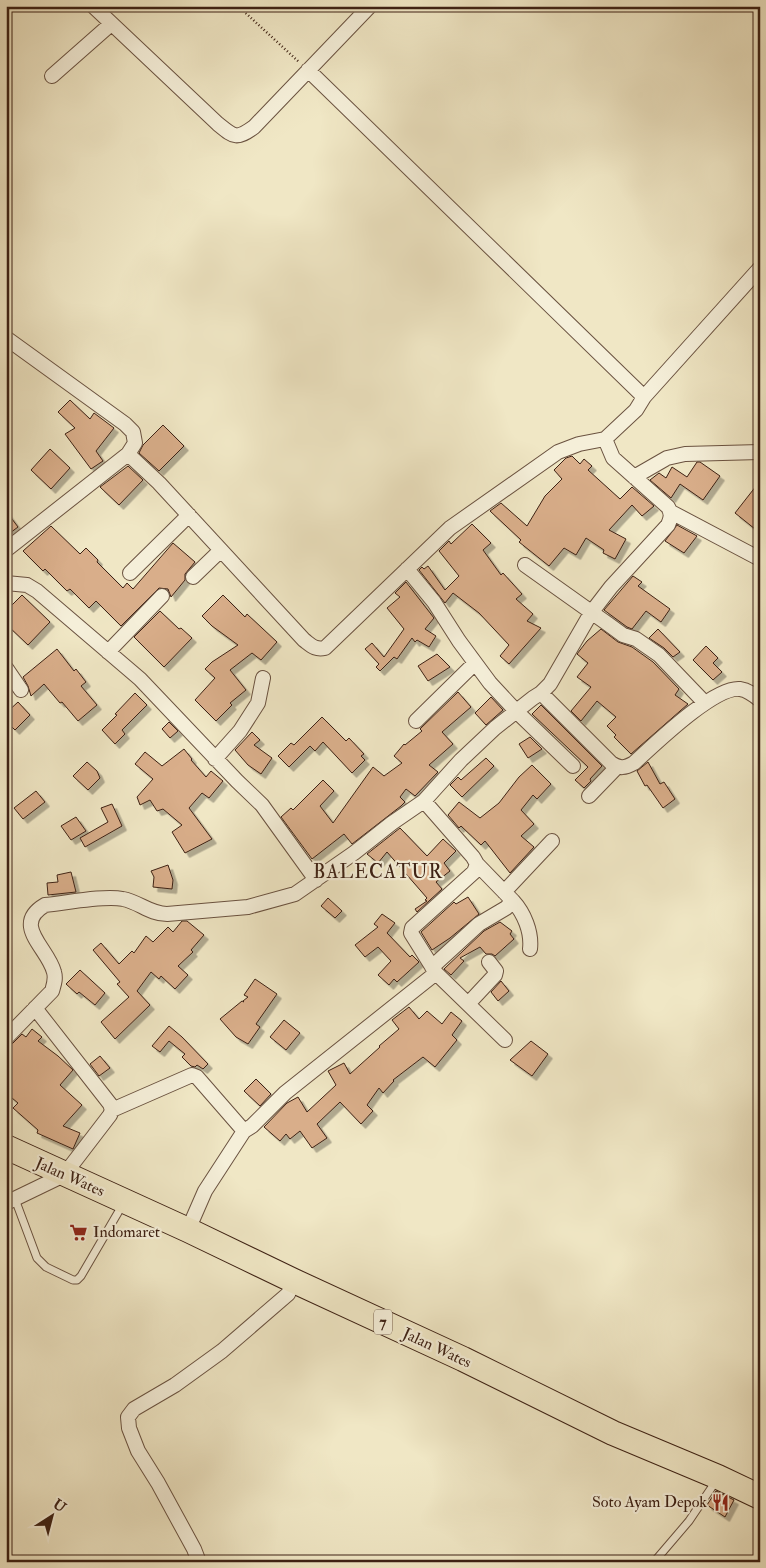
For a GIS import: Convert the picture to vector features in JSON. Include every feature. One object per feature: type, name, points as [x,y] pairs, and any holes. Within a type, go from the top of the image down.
[{"type":"highway","name":"Jalan Wates","points":[[6,1147],[463,1359],[613,1433],[718,1477],[760,1497]]},
{"type":"street","points":[[93,6],[232,136],[244,134],[254,127],[370,6]]},
{"type":"street","points":[[52,76],[111,24]]},
{"type":"street","points":[[308,70],[644,397]]},
{"type":"street","points":[[128,454],[159,483],[304,640],[315,648],[325,648],[450,528],[558,452],[579,444],[605,439],[636,410],[644,397],[760,268]]},
{"type":"street","points":[[6,338],[125,424],[133,432],[135,443],[128,454],[6,550]]},
{"type":"street","points":[[605,439],[613,458],[672,512],[760,559]]},
{"type":"street","points":[[634,477],[668,458],[685,454],[760,452]]},
{"type":"street","points":[[6,1038],[52,991],[55,981],[54,970],[30,930],[34,915],[38,909],[45,905],[120,898],[135,902],[157,914],[167,914],[248,907],[295,894],[424,801],[461,760],[516,711],[541,694],[559,670],[592,613],[611,587],[668,525],[672,512]]},
{"type":"street","points":[[130,573],[189,515]]},
{"type":"street","points":[[193,577],[221,550]]},
{"type":"street","points":[[525,565],[623,634],[636,639],[660,655],[705,703]]},
{"type":"street","points":[[407,569],[434,602],[490,683],[573,766]]},
{"type":"street","points":[[6,582],[28,585],[37,591],[140,680],[262,805],[316,880]]},
{"type":"street","points":[[108,652],[162,596]]},
{"type":"street","points":[[416,721],[475,663]]},
{"type":"street","points":[[6,668],[21,690]]},
{"type":"street","points":[[216,759],[240,731],[258,703],[263,678]]},
{"type":"street","points":[[541,694],[617,766],[626,768],[688,715],[705,703],[732,689],[746,690],[760,700]]},
{"type":"street","points":[[589,796],[617,766]]},
{"type":"street","points":[[424,801],[477,864],[523,912],[531,944],[530,949]]},
{"type":"street","points":[[188,1230],[205,1191],[244,1131],[252,1126],[285,1093],[434,970],[479,924],[506,908],[509,897],[552,840]]},
{"type":"street","points":[[477,864],[474,872],[411,930],[413,938],[434,970],[505,1040]]},
{"type":"street","points":[[468,1004],[495,975],[496,971],[489,962]]},
{"type":"street","points":[[10,1201],[64,1175],[112,1110],[110,1104],[35,1008]]},
{"type":"street","points":[[112,1110],[192,1075],[197,1077],[244,1131]]},
{"type":"street","points":[[199,1562],[194,1549],[158,1483],[138,1451],[129,1428],[128,1417],[134,1409],[175,1385],[222,1351],[288,1294],[294,1281]]},
{"type":"lane","points":[[10,1201],[37,1258],[46,1267],[73,1280],[77,1280],[81,1276],[125,1202]]},
{"type":"lane","points":[[654,1562],[689,1520],[718,1477]]},
{"type":"path","points":[[238,6],[308,70]]},
{"type":"building","points":[[70,400],[90,419],[94,413],[114,428],[96,451],[103,461],[91,469],[65,434],[75,428],[58,412]]},
{"type":"building","points":[[163,425],[184,446],[159,471],[139,453],[143,445]]},
{"type":"building","points":[[50,449],[70,468],[51,489],[31,470]]},
{"type":"building","points":[[572,456],[580,464],[584,459],[592,466],[588,470],[620,499],[632,487],[654,506],[642,516],[632,505],[609,530],[626,539],[615,559],[603,553],[604,550],[586,538],[576,555],[564,548],[549,566],[519,542],[521,540],[490,511],[501,503],[527,526],[545,496],[562,479],[554,470],[566,458]]},
{"type":"building","points":[[697,462],[700,462],[720,476],[703,500],[680,484],[671,498],[650,480],[659,473],[666,478],[672,467],[687,477]]},
{"type":"building","points":[[128,466],[143,480],[119,505],[100,487]]},
{"type":"building","points":[[760,481],[760,533],[735,513]]},
{"type":"building","points":[[6,511],[18,527],[6,536]]},
{"type":"building","points":[[472,524],[491,543],[483,550],[501,575],[503,573],[522,594],[516,599],[533,614],[527,621],[541,628],[509,664],[500,656],[509,645],[479,613],[453,593],[445,603],[419,570],[422,567],[424,569],[428,566],[445,590],[459,576],[439,551],[449,541],[451,544]]},
{"type":"building","points":[[677,525],[697,536],[684,553],[665,541]]},
{"type":"building","points":[[51,526],[80,554],[86,548],[123,588],[127,583],[133,589],[173,543],[195,562],[185,574],[185,580],[171,597],[168,589],[159,588],[121,626],[96,601],[89,608],[70,589],[67,591],[45,569],[43,571],[23,551]]},
{"type":"building","points":[[633,576],[642,582],[638,586],[670,609],[661,622],[646,611],[632,629],[604,610]]},
{"type":"building","points":[[406,582],[434,618],[425,629],[436,636],[429,647],[417,640],[415,642],[412,638],[397,659],[394,657],[380,671],[376,667],[379,664],[365,649],[372,643],[384,657],[404,629],[387,608],[400,597],[395,593]]},
{"type":"building","points":[[22,595],[50,622],[28,645],[6,624],[6,611]]},
{"type":"building","points":[[223,595],[245,617],[247,614],[277,642],[261,660],[252,653],[230,670],[246,690],[230,703],[232,705],[216,721],[195,700],[215,678],[205,669],[212,662],[238,645],[212,626],[202,616]]},
{"type":"building","points":[[160,611],[179,629],[181,628],[192,638],[164,667],[134,637]]},
{"type":"building","points":[[601,629],[618,642],[632,647],[653,662],[679,689],[675,695],[688,704],[631,754],[614,737],[616,735],[607,726],[616,717],[597,701],[581,721],[571,711],[591,687],[577,677],[588,663],[577,654],[587,641]]},
{"type":"building","points":[[658,629],[680,652],[673,657],[649,638]]},
{"type":"building","points":[[706,646],[718,658],[713,663],[722,672],[713,680],[693,660]]},
{"type":"building","points":[[57,649],[74,671],[76,669],[86,682],[81,686],[97,705],[78,721],[44,684],[31,696],[23,677]]},
{"type":"building","points":[[437,654],[450,667],[428,681],[418,666]]},
{"type":"building","points":[[458,692],[471,707],[442,732],[453,744],[429,765],[438,772],[415,796],[406,789],[400,797],[405,802],[352,844],[344,834],[312,859],[281,817],[291,808],[293,810],[323,780],[334,791],[320,806],[333,823],[373,767],[384,776],[402,763],[394,756],[404,744],[422,731],[420,729]]},
{"type":"building","points":[[135,693],[147,705],[122,730],[125,734],[115,744],[102,730]]},
{"type":"building","points":[[491,697],[503,710],[486,725],[475,713]]},
{"type":"building","points":[[18,702],[30,715],[15,730],[6,721],[6,713]]},
{"type":"building","points":[[541,705],[602,766],[584,788],[575,780],[588,767],[532,714]]},
{"type":"building","points":[[322,717],[346,741],[349,738],[364,754],[361,756],[365,760],[352,773],[323,742],[315,751],[310,746],[289,767],[278,756],[291,743],[294,745]]},
{"type":"building","points":[[169,722],[178,731],[170,738],[162,729]]},
{"type":"building","points":[[252,732],[260,740],[254,745],[272,758],[261,774],[248,765],[235,750]]},
{"type":"building","points":[[530,737],[542,749],[528,758],[519,744]]},
{"type":"building","points":[[184,749],[206,777],[211,771],[223,781],[209,798],[202,793],[189,808],[212,839],[185,853],[172,832],[182,825],[163,809],[157,811],[150,800],[140,805],[137,797],[153,779],[135,764],[145,752],[162,766]]},
{"type":"building","points":[[486,758],[494,766],[462,797],[450,785],[458,777],[461,780]]},
{"type":"building","points":[[87,762],[97,771],[100,778],[88,790],[73,776]]},
{"type":"building","points":[[648,762],[660,784],[664,782],[675,799],[663,808],[647,785],[645,786],[637,771]]},
{"type":"building","points":[[532,765],[551,784],[537,799],[533,795],[521,810],[534,824],[521,836],[534,847],[510,873],[485,841],[481,845],[461,826],[459,828],[448,815],[459,802],[480,818],[499,803],[519,777]]},
{"type":"building","points":[[36,791],[45,802],[23,819],[14,808]]},
{"type":"building","points":[[112,804],[122,826],[85,847],[80,838],[108,822],[101,808]]},
{"type":"building","points":[[76,817],[86,831],[71,840],[61,826]]},
{"type":"building","points":[[400,828],[427,856],[443,839],[456,851],[444,863],[450,871],[436,882],[442,889],[417,912],[415,909],[427,901],[425,900],[427,898],[387,852],[378,863],[367,854]]},
{"type":"building","points":[[168,865],[173,880],[172,889],[153,887],[154,877],[151,871]]},
{"type":"building","points":[[71,872],[76,892],[48,895],[47,883],[58,882],[57,875]]},
{"type":"building","points":[[468,897],[479,914],[432,950],[421,932],[454,902],[456,904]]},
{"type":"building","points":[[328,898],[342,911],[335,918],[321,906]]},
{"type":"building","points":[[382,914],[395,923],[387,933],[410,957],[412,955],[419,962],[397,982],[394,979],[389,985],[378,975],[391,961],[378,947],[365,957],[355,945],[378,927],[374,924]]},
{"type":"building","points":[[182,921],[187,921],[204,935],[191,950],[193,952],[178,966],[188,975],[175,989],[161,976],[159,979],[151,972],[137,991],[150,1005],[115,1039],[101,1022],[129,997],[117,984],[120,982],[93,950],[101,943],[119,964],[132,951],[134,953],[146,936],[153,942],[168,927],[173,932]]},
{"type":"building","points":[[500,922],[512,931],[510,934],[514,939],[495,956],[486,954],[480,947],[460,958],[464,961],[451,975],[444,969],[484,931]]},
{"type":"building","points":[[80,970],[105,993],[95,1005],[79,992],[77,994],[66,984]]},
{"type":"building","points":[[255,979],[277,994],[256,1024],[260,1027],[248,1044],[236,1037],[220,1019],[242,1001],[244,1002],[248,997],[244,995]]},
{"type":"building","points":[[501,981],[509,991],[498,1001],[491,992]]},
{"type":"building","points":[[409,1007],[419,1019],[427,1011],[442,1024],[451,1012],[462,1021],[452,1035],[457,1040],[435,1067],[423,1057],[393,1080],[383,1093],[379,1088],[367,1105],[373,1111],[361,1124],[340,1102],[317,1124],[327,1138],[312,1148],[300,1131],[290,1139],[286,1134],[280,1141],[264,1127],[287,1103],[298,1097],[307,1112],[336,1085],[328,1071],[344,1063],[350,1074],[399,1029],[392,1020]]},
{"type":"building","points":[[284,1020],[300,1033],[286,1050],[270,1037]]},
{"type":"building","points":[[169,1026],[208,1064],[203,1069],[197,1065],[195,1067],[191,1066],[182,1057],[185,1054],[169,1041],[160,1052],[152,1046]]},
{"type":"building","points":[[32,1029],[42,1037],[38,1041],[73,1070],[60,1085],[82,1105],[63,1126],[80,1133],[73,1149],[37,1133],[38,1130],[13,1108],[18,1103],[6,1093],[6,1047],[22,1034],[26,1037]]},
{"type":"building","points":[[531,1041],[548,1054],[532,1076],[510,1060]]},
{"type":"building","points":[[100,1056],[110,1068],[99,1076],[90,1064]]},
{"type":"building","points":[[256,1079],[271,1094],[260,1106],[244,1091]]},
{"type":"building","name":"Soto Ayam Depok","points":[[716,1491],[734,1500],[725,1517],[707,1505]]},
{"type":"place","name":"Indomaret","points":[[79,1232]]},
{"type":"place","name":"Soto Ayam Depok","points":[[721,1502]]},
{"type":"district","name":"BALECATUR","points":[[378,872]]}]
